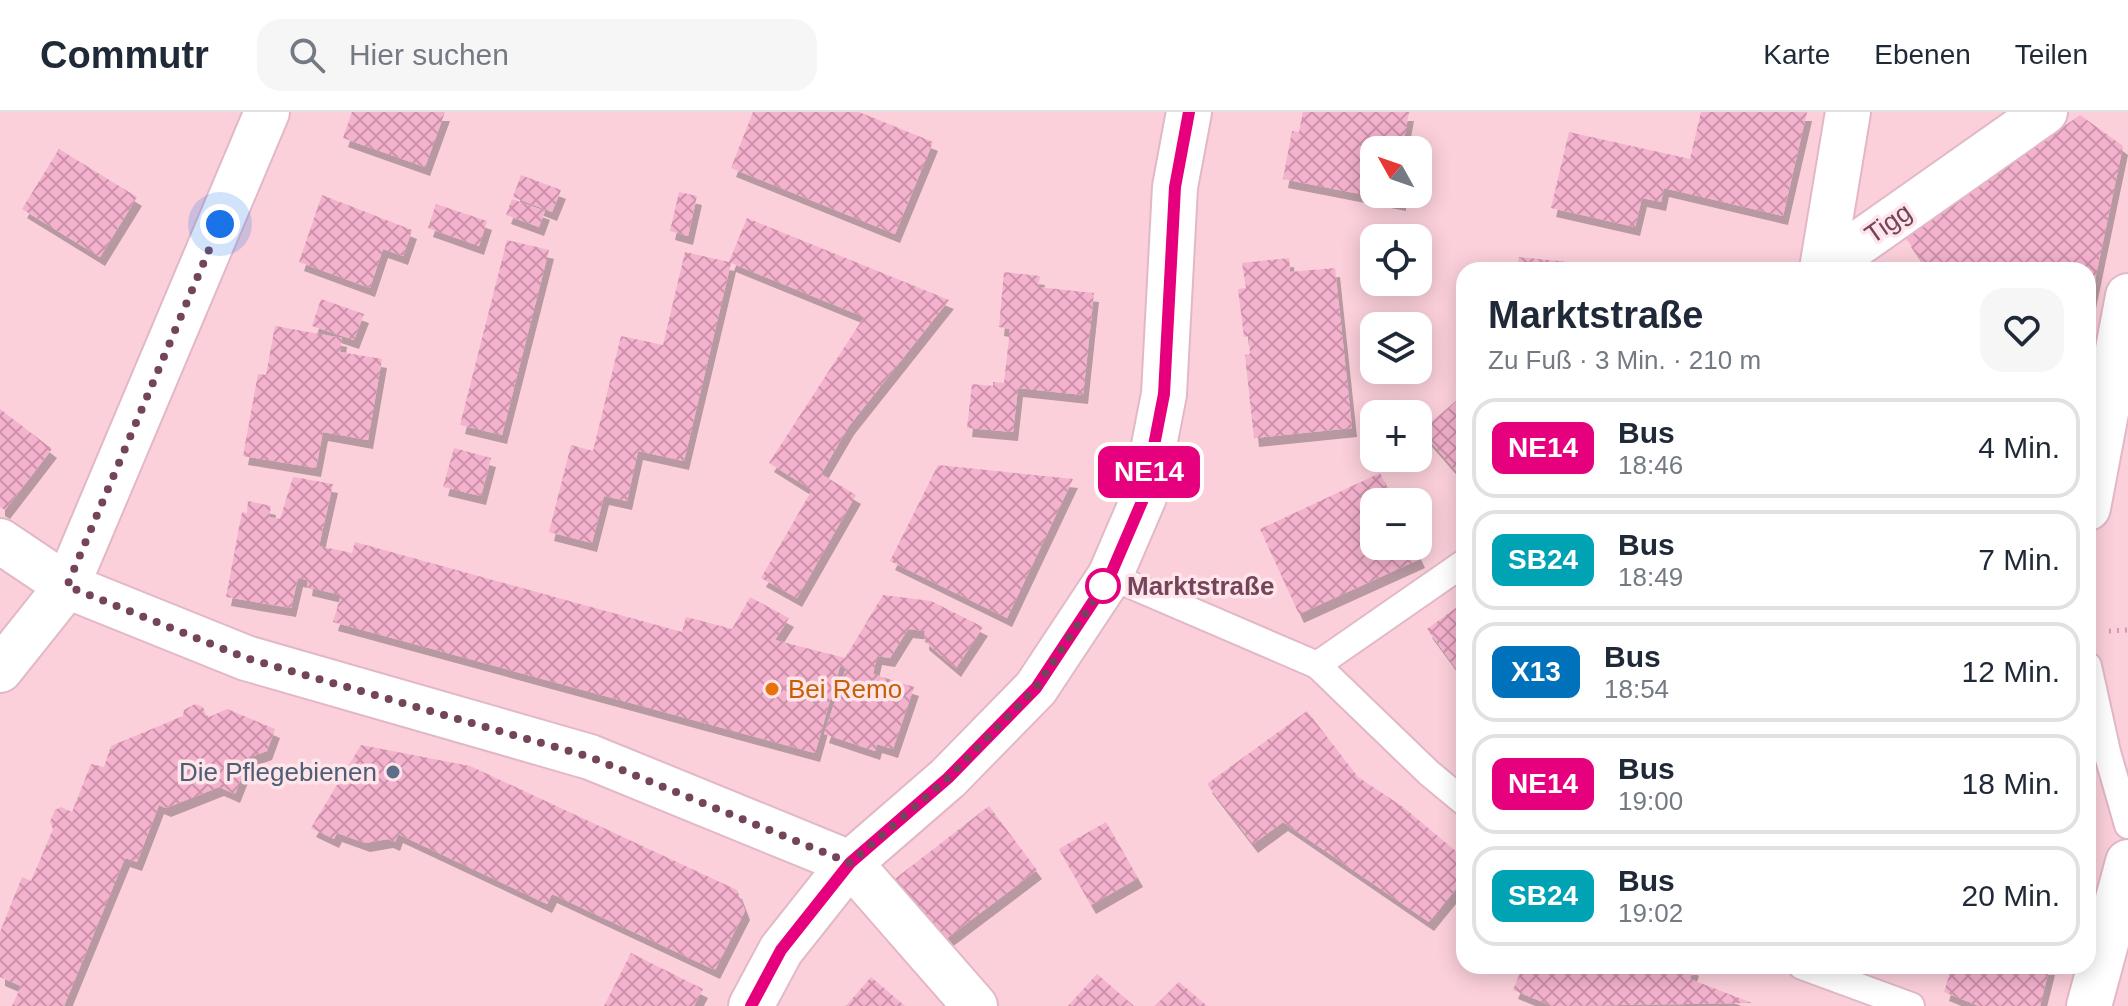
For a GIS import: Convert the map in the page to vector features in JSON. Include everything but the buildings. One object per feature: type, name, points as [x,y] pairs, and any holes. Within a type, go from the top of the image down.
[{"type":"street","points":[[0,670],[67,586],[267,112]]},
{"type":"street","points":[[751,1006],[781,950],[850,863],[948,778],[1036,688],[1110,576],[1144,497],[1164,394],[1175,187],[1189,112]]},
{"type":"street","name":"Tigg","points":[[1822,262],[1848,112]]},
{"type":"street","name":"Tigg","points":[[1832,262],[2045,112]]},
{"type":"street","points":[[2096,466],[2128,296]]},
{"type":"street","points":[[0,541],[67,586],[246,658],[590,757],[850,863],[975,1006]]},
{"type":"street","points":[[2089,1006],[2128,862]]},
{"type":"lane","points":[[1317,665],[1456,569]]},
{"type":"lane","points":[[1110,576],[1317,665],[1456,795]]},
{"type":"lane","points":[[2096,702],[2128,825]]},
{"type":"lane","points":[[1824,974],[1911,1006]]},
{"type":"shaded area","points":[[0,112],[2128,112],[2128,1006],[0,1006]]},
{"type":"bus line","name":"NE14","points":[[751,1006],[781,950],[850,863],[948,778],[1036,688],[1110,576],[1144,497],[1164,394],[1175,187],[1189,112]]},
{"type":"place","name":"Marktstraße","points":[[1103,586]]},
{"type":"place","name":"Bei Remo","points":[[772,689]]},
{"type":"place","name":"Die Pflegebienen","points":[[393,772]]},
{"type":"route","points":[[220,224],[67,586],[246,658],[590,757],[850,863],[948,778],[1036,688],[1110,576],[1103,586]]}]
